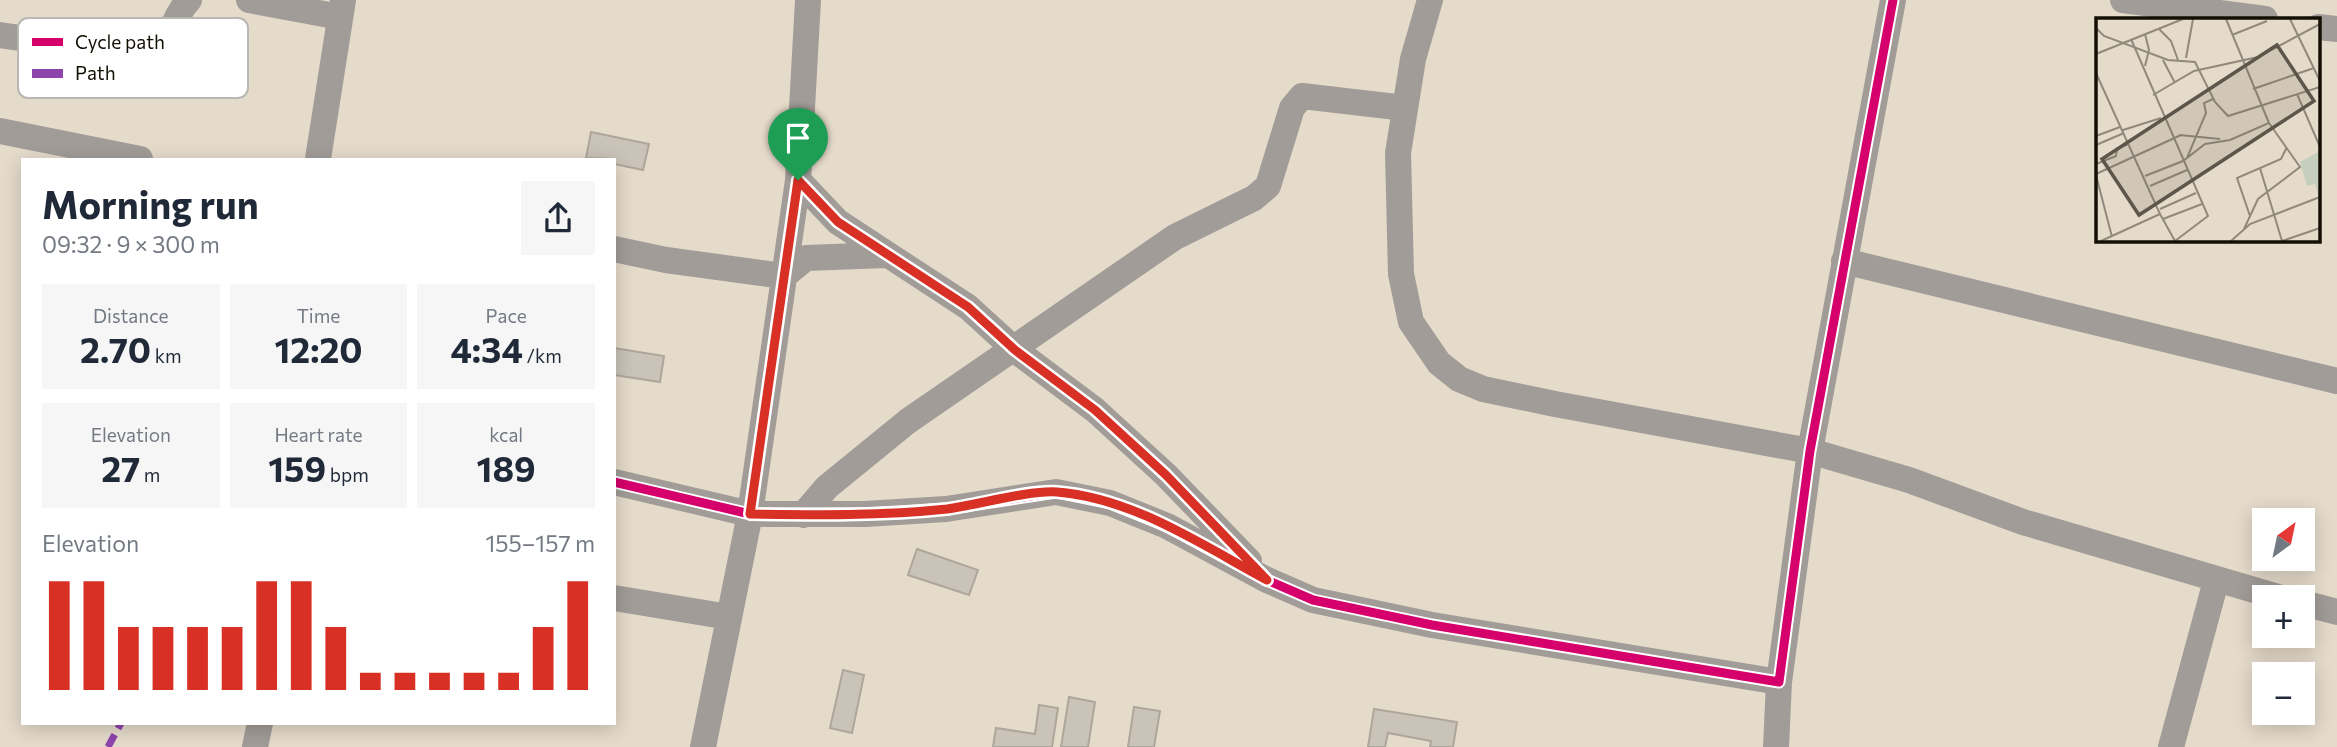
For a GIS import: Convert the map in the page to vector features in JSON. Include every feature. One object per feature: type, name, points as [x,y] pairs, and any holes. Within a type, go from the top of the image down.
[{"type":"street","points":[[177,18],[189,0]]},
{"type":"street","points":[[249,0],[341,8],[318,158]]},
{"type":"street","points":[[703,747],[750,514],[798,180],[808,0]]},
{"type":"street","points":[[1430,0],[1413,59],[1398,153],[1401,274],[1411,322],[1423,342],[1459,379],[1483,389],[1810,451],[1909,480],[2023,522],[2252,590]]},
{"type":"street","points":[[1776,747],[1779,682],[1810,451],[1893,0]]},
{"type":"street","points":[[2123,0],[2258,18]]},
{"type":"street","points":[[0,35],[18,38]]},
{"type":"street","points":[[803,514],[827,486],[866,453],[1175,237],[1254,198],[1268,186],[1292,108],[1302,96],[1405,108]]},
{"type":"street","points":[[0,131],[134,158]]},
{"type":"street","points":[[798,180],[838,222],[968,307],[1015,350],[1105,419],[1166,475],[1267,580]]},
{"type":"street","points":[[616,249],[666,260],[784,276],[806,258],[887,255]]},
{"type":"street","points":[[1844,261],[2337,381]]},
{"type":"street","points":[[616,482],[750,514],[946,509],[1056,492],[1110,503],[1167,526],[1267,580],[1313,600],[1419,622],[1779,682]]},
{"type":"street","points":[[2171,747],[2216,580]]},
{"type":"street","points":[[616,598],[729,617]]},
{"type":"street","points":[[2315,606],[2337,612]]},
{"type":"street","points":[[255,747],[260,725]]},
{"type":"building","points":[[591,132],[649,144],[643,170],[616,164],[616,158],[586,158]]},
{"type":"building","points":[[616,348],[664,356],[660,382],[616,375]]},
{"type":"building","points":[[917,549],[978,570],[969,595],[908,575]]},
{"type":"building","points":[[843,670],[864,675],[852,733],[830,728]]},
{"type":"building","points":[[1069,697],[1095,702],[1088,747],[1061,747]]},
{"type":"building","points":[[1039,705],[1058,708],[1052,747],[993,747],[996,728],[1035,734]]},
{"type":"building","points":[[1134,707],[1160,711],[1154,747],[1128,747]]},
{"type":"building","points":[[1374,709],[1457,722],[1453,747],[1430,747],[1431,741],[1388,733],[1385,747],[1368,747]]},
{"type":"marked path","points":[[108,747],[120,725]]},
{"type":"cycle path","points":[[616,482],[750,514],[865,514],[946,509],[1056,492],[1110,503],[1167,526],[1267,580],[1313,600],[1432,625],[1779,682],[1810,451],[1893,0]]},
{"type":"route","points":[[798,180],[838,222],[926,277],[968,307],[1015,350],[1095,410],[1166,475],[1267,580],[1167,526],[1110,503],[1056,492],[946,509],[865,514],[750,514],[798,180]]}]
